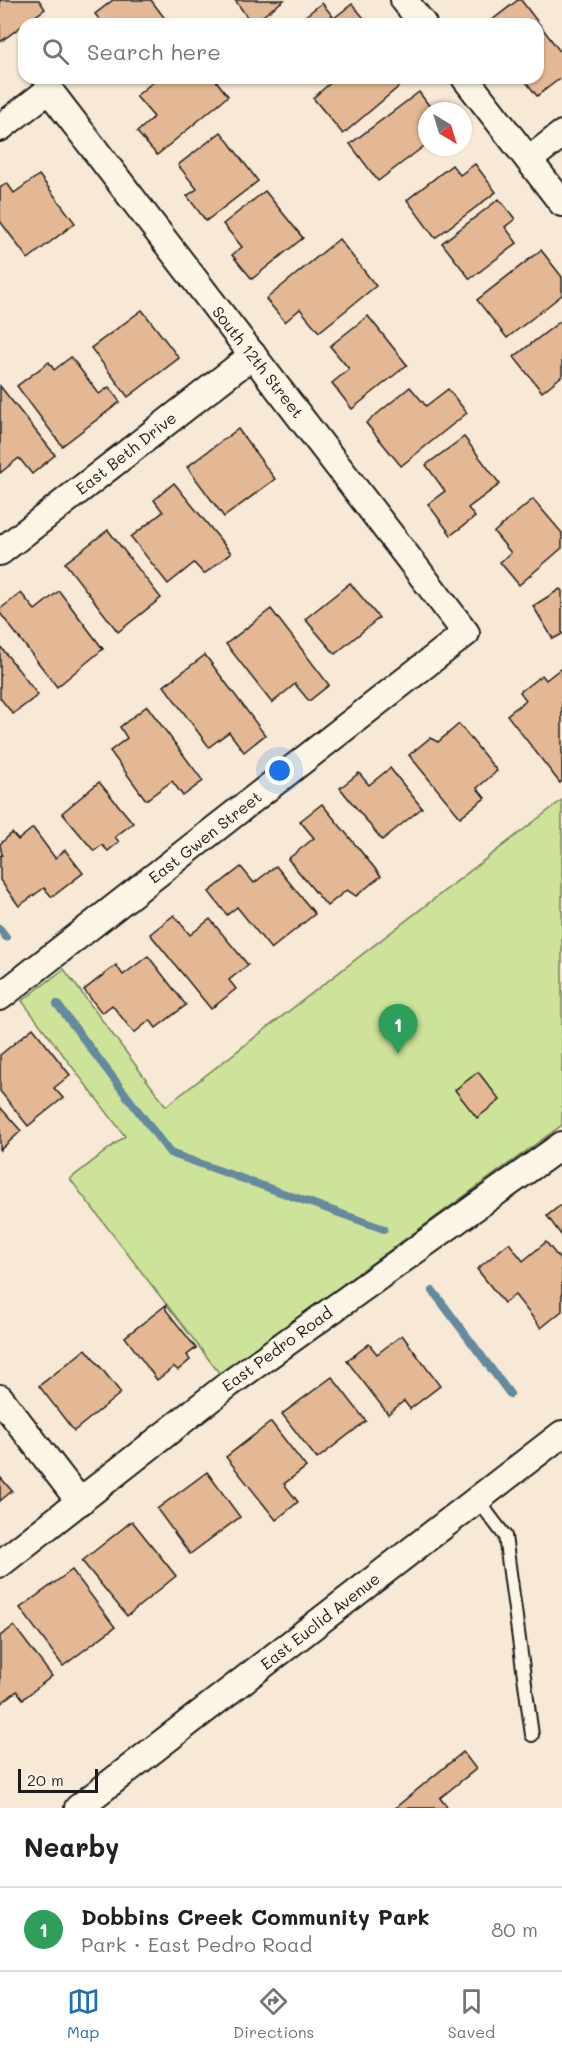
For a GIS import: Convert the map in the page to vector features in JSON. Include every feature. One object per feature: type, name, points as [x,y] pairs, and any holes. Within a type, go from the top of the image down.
[{"type":"street","points":[[404,0],[418,18]]},
{"type":"street","points":[[470,84],[562,203]]},
{"type":"street","name":"South 12th Street","points":[[0,128],[49,90],[466,633]]},
{"type":"street","points":[[529,160],[562,134]]},
{"type":"street","name":"East Beth Drive","points":[[0,552],[253,355]]},
{"type":"street","name":"East Gwen Street","points":[[0,997],[466,633]]},
{"type":"street","name":"East Pedro Road","points":[[0,1564],[229,1384],[562,1145]]},
{"type":"street","points":[[0,1398],[80,1502]]},
{"type":"street","name":"East Euclid Avenue","points":[[78,1808],[562,1434]]},
{"type":"lane","points":[[477,1499],[505,1536],[532,1735]]},
{"type":"green space","points":[[562,800],[562,1125],[220,1374],[70,1179],[125,1136],[22,1001],[64,969],[166,1106]]},
{"type":"building","points":[[0,0],[39,0],[45,9],[33,18],[18,18],[18,29],[0,42]]},
{"type":"building","points":[[113,0],[151,0],[164,18],[98,18],[95,14]]},
{"type":"building","points":[[235,0],[284,0],[260,18],[248,18]]},
{"type":"building","points":[[521,0],[535,18],[495,18]]},
{"type":"building","points":[[322,3],[334,18],[303,18]]},
{"type":"building","points":[[352,4],[364,18],[334,18]]},
{"type":"building","points":[[544,30],[562,54],[562,77],[537,96],[528,84],[544,84]]},
{"type":"building","points":[[151,84],[219,84],[228,96],[157,155],[137,132],[154,117],[136,96]]},
{"type":"building","points":[[329,84],[402,84],[343,134],[313,98]]},
{"type":"building","points":[[419,92],[426,102],[418,102],[418,151],[378,181],[350,144]]},
{"type":"building","points":[[221,132],[258,181],[206,221],[187,196],[197,189],[178,165]]},
{"type":"building","points":[[475,164],[496,192],[435,238],[407,200],[452,165],[460,175]]},
{"type":"building","points":[[39,175],[75,223],[28,259],[0,221],[0,188],[7,183],[14,193]]},
{"type":"building","points":[[265,191],[303,238],[252,279],[232,255],[242,247],[223,224]]},
{"type":"building","points":[[499,199],[515,219],[505,227],[517,243],[470,279],[442,243]]},
{"type":"building","points":[[339,239],[376,286],[319,332],[300,309],[285,322],[266,299]]},
{"type":"building","points":[[541,250],[562,277],[562,295],[507,338],[477,300]]},
{"type":"building","points":[[142,310],[179,358],[128,397],[91,348]]},
{"type":"building","points":[[368,316],[407,365],[352,409],[332,383],[349,369],[330,346]]},
{"type":"building","points":[[562,320],[562,376],[542,392],[514,357]]},
{"type":"building","points":[[71,357],[99,394],[109,387],[120,402],[62,446],[17,386],[49,362],[54,370]]},
{"type":"building","points":[[0,386],[55,455],[32,474],[19,458],[0,473]]},
{"type":"building","points":[[410,387],[426,406],[448,389],[467,413],[401,466],[366,423]]},
{"type":"building","points":[[238,429],[275,479],[224,517],[187,467]]},
{"type":"building","points":[[464,437],[500,484],[468,508],[475,517],[451,535],[428,504],[445,491],[426,465]]},
{"type":"building","points":[[174,483],[231,553],[204,574],[194,563],[168,584],[131,537],[163,512],[154,500]]},
{"type":"building","points":[[533,499],[562,533],[562,548],[519,585],[500,562],[511,553],[494,532]]},
{"type":"building","points":[[108,530],[161,598],[118,632],[65,563]]},
{"type":"building","points":[[350,583],[379,618],[335,654],[305,619]]},
{"type":"building","points":[[560,589],[562,591],[562,634],[553,639],[533,606]]},
{"type":"building","points":[[59,591],[103,649],[57,687],[0,613],[0,609],[21,593],[35,610]]},
{"type":"building","points":[[271,609],[329,685],[309,701],[295,684],[272,703],[226,644]]},
{"type":"building","points":[[0,646],[38,695],[13,714],[0,698]]},
{"type":"building","points":[[205,655],[265,735],[244,752],[229,732],[209,747],[164,686]]},
{"type":"building","points":[[560,669],[562,671],[562,781],[560,783],[507,715],[526,700],[520,692],[542,675],[546,680]]},
{"type":"building","points":[[147,706],[203,781],[183,796],[172,781],[146,800],[110,751],[127,738],[120,727]]},
{"type":"building","points":[[459,724],[497,771],[477,788],[485,798],[460,817],[409,755],[430,738],[438,742]]},
{"type":"building","points":[[390,768],[422,808],[382,840],[340,788],[359,773],[369,785]]},
{"type":"building","points":[[99,782],[133,823],[115,837],[119,842],[108,851],[102,845],[94,851],[62,813]]},
{"type":"building","points":[[322,804],[381,876],[356,896],[347,890],[327,906],[288,859],[314,838],[300,821]]},
{"type":"building","points":[[33,828],[55,858],[65,850],[83,873],[52,897],[44,888],[19,906],[0,880],[0,856],[2,855],[0,844],[12,833],[18,840]]},
{"type":"building","points":[[276,866],[315,914],[271,949],[237,907],[227,915],[209,892],[241,867],[254,883]]},
{"type":"building","points":[[174,915],[190,935],[210,919],[248,965],[229,980],[236,989],[211,1009],[150,934]]},
{"type":"building","points":[[148,956],[186,1005],[156,1028],[150,1020],[134,1033],[112,1005],[102,1013],[84,990],[116,965],[123,975]]},
{"type":"building","points":[[33,1028],[70,1075],[54,1088],[63,1098],[28,1126],[0,1091],[0,1055]]},
{"type":"building","points":[[478,1072],[500,1100],[477,1118],[455,1090]]},
{"type":"building","points":[[0,1107],[21,1131],[0,1150]]},
{"type":"building","points":[[562,1204],[562,1236],[547,1216]]},
{"type":"building","points":[[546,1242],[562,1262],[562,1311],[541,1328],[515,1295],[504,1303],[477,1269],[509,1243],[523,1261]]},
{"type":"building","points":[[166,1305],[166,1310],[196,1348],[187,1355],[190,1360],[178,1370],[174,1367],[157,1380],[125,1337]]},
{"type":"building","points":[[402,1335],[440,1386],[410,1409],[404,1401],[388,1414],[347,1361],[369,1344],[377,1354]]},
{"type":"building","points":[[86,1349],[121,1393],[74,1431],[39,1386]]},
{"type":"building","points":[[332,1377],[366,1421],[317,1459],[282,1414]]},
{"type":"building","points":[[271,1422],[306,1467],[284,1484],[298,1502],[276,1520],[226,1457]]},
{"type":"building","points":[[207,1472],[240,1517],[190,1554],[157,1509]]},
{"type":"building","points":[[0,1477],[12,1491],[0,1501]]},
{"type":"building","points":[[132,1521],[176,1576],[127,1616],[82,1561]]},
{"type":"building","points":[[72,1570],[115,1627],[63,1666],[20,1608]]},
{"type":"building","points":[[14,1626],[52,1676],[23,1699],[17,1691],[0,1704],[0,1636]]},
{"type":"building","points":[[463,1752],[476,1769],[440,1798],[448,1808],[395,1808]]},
{"type":"waterway","points":[[0,929],[6,937]]},
{"type":"waterway","points":[[57,1004],[170,1153],[384,1229]]},
{"type":"waterway","points":[[433,1291],[510,1394]]},
{"type":"place","name":"Dobbins Creek Community Park","points":[[398,1054]]}]
